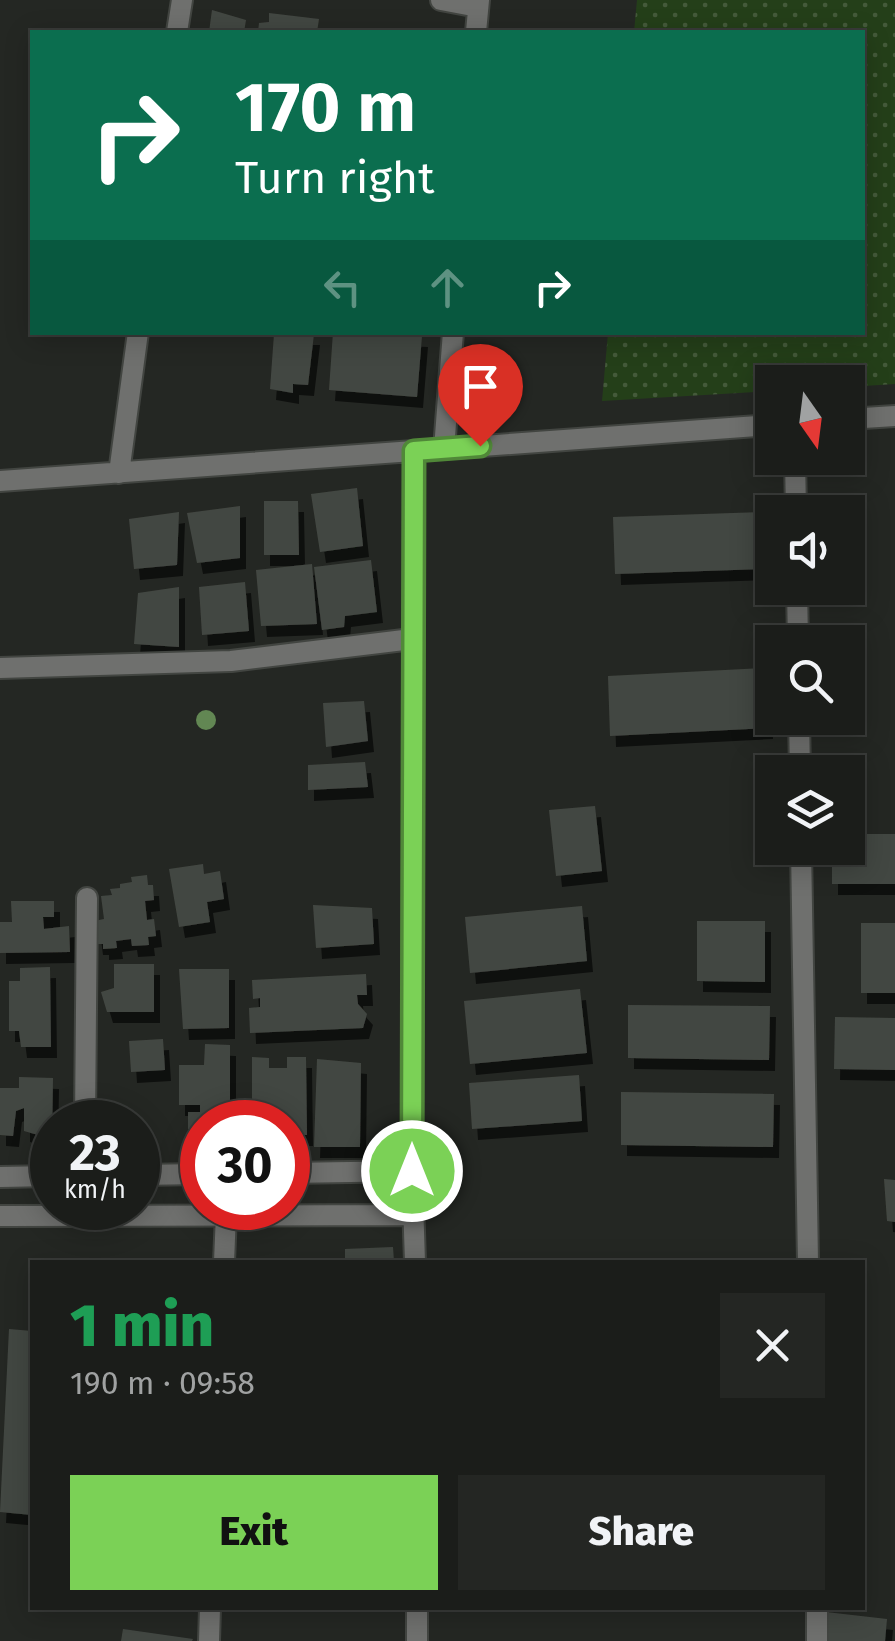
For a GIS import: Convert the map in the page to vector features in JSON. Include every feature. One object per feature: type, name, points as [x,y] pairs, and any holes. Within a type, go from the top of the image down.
[{"type":"street","points":[[178,30],[182,0]]},
{"type":"street","points":[[441,0],[478,3],[476,30]]},
{"type":"street","points":[[119,473],[138,335]]},
{"type":"street","points":[[444,449],[453,335]]},
{"type":"street","points":[[865,419],[895,416]]},
{"type":"street","points":[[0,482],[755,426]]},
{"type":"street","points":[[414,451],[415,1260]]},
{"type":"street","points":[[0,668],[231,661],[412,639]]},
{"type":"street","points":[[801,865],[808,1260]]},
{"type":"street","points":[[85,1100],[87,898]]},
{"type":"street","points":[[310,1173],[412,1171]]},
{"type":"street","points":[[0,1177],[30,1176]]},
{"type":"street","points":[[0,1216],[180,1214]]},
{"type":"street","points":[[310,1214],[412,1215]]},
{"type":"street","points":[[224,1260],[225,1230]]},
{"type":"street","points":[[209,1641],[210,1610]]},
{"type":"street","points":[[417,1610],[417,1641]]},
{"type":"street","points":[[816,1610],[817,1641]]},
{"type":"green space","points":[[637,0],[895,0],[895,384],[865,386],[865,365],[755,365],[755,392],[602,401],[608,335],[865,335],[865,30],[634,30]]},
{"type":"building","points":[[212,10],[246,20],[244,30],[209,30]]},
{"type":"building","points":[[269,13],[319,19],[317,30],[258,30],[259,23],[269,22]]},
{"type":"building","points":[[274,335],[314,335],[308,385],[293,384],[293,393],[270,389]]},
{"type":"building","points":[[333,335],[422,336],[417,397],[329,390]]},
{"type":"building","points":[[357,488],[363,546],[320,552],[311,494]]},
{"type":"building","points":[[264,501],[298,501],[299,555],[264,555]]},
{"type":"building","points":[[240,506],[240,558],[197,563],[187,513]]},
{"type":"building","points":[[179,512],[177,565],[134,569],[129,519]]},
{"type":"building","points":[[755,512],[755,569],[615,574],[613,517]]},
{"type":"building","points":[[371,560],[377,612],[345,616],[344,627],[322,630],[314,567]]},
{"type":"building","points":[[312,564],[317,624],[261,626],[256,570]]},
{"type":"building","points":[[245,582],[249,631],[202,635],[199,587]]},
{"type":"building","points":[[179,587],[179,647],[134,644],[138,593]]},
{"type":"building","points":[[755,669],[755,729],[610,736],[608,676]]},
{"type":"building","points":[[364,701],[368,741],[326,747],[323,703]]},
{"type":"building","points":[[365,762],[368,787],[308,790],[308,765]]},
{"type":"building","points":[[595,806],[602,871],[556,876],[549,810]]},
{"type":"building","points":[[865,834],[895,834],[895,884],[832,884],[832,865],[865,865]]},
{"type":"building","points":[[203,864],[204,874],[220,871],[224,899],[207,902],[210,922],[179,927],[169,869]]},
{"type":"building","points":[[147,875],[148,885],[153,885],[154,900],[145,901],[147,920],[154,919],[156,936],[148,937],[149,945],[132,946],[131,939],[116,941],[117,948],[103,949],[103,944],[97,944],[94,921],[104,919],[101,896],[112,895],[110,889],[132,882],[131,877]]},
{"type":"building","points":[[11,901],[54,901],[54,917],[43,917],[44,929],[69,926],[70,952],[0,953],[0,922],[12,922]]},
{"type":"building","points":[[313,905],[372,908],[374,944],[316,948]]},
{"type":"building","points":[[582,906],[587,961],[470,973],[465,917]]},
{"type":"building","points":[[697,921],[765,921],[765,982],[697,981]]},
{"type":"building","points":[[861,923],[895,923],[895,993],[861,993]]},
{"type":"building","points":[[114,964],[154,964],[154,1012],[107,1012],[101,992],[114,988]]},
{"type":"building","points":[[50,967],[51,1047],[21,1047],[19,1031],[9,1031],[9,981],[20,981],[20,968]]},
{"type":"building","points":[[179,969],[229,969],[229,1028],[183,1029]]},
{"type":"building","points":[[366,974],[367,995],[357,995],[358,1004],[367,1014],[363,1028],[250,1033],[249,1008],[260,1007],[260,998],[253,999],[252,980]]},
{"type":"building","points":[[580,989],[587,1053],[470,1064],[464,1001]]},
{"type":"building","points":[[628,1005],[770,1006],[769,1060],[628,1058]]},
{"type":"building","points":[[835,1017],[895,1018],[895,1070],[834,1069]]},
{"type":"building","points":[[163,1039],[165,1070],[131,1072],[129,1041]]},
{"type":"building","points":[[205,1044],[230,1045],[230,1100],[180,1100],[179,1105],[179,1065],[204,1065]]},
{"type":"building","points":[[252,1057],[269,1058],[269,1068],[287,1068],[287,1057],[306,1057],[307,1100],[252,1100]]},
{"type":"building","points":[[317,1059],[361,1063],[360,1147],[314,1147]]},
{"type":"building","points":[[579,1075],[582,1121],[472,1129],[469,1083]]},
{"type":"building","points":[[19,1077],[53,1078],[53,1100],[30,1100],[30,1133],[24,1131],[24,1108],[16,1111],[13,1136],[0,1135],[0,1088],[19,1088]]},
{"type":"building","points":[[621,1092],[774,1094],[773,1147],[621,1145]]},
{"type":"building","points":[[884,1179],[895,1180],[895,1222],[887,1221]]},
{"type":"building","points":[[393,1247],[394,1260],[345,1260],[345,1249]]},
{"type":"building","points":[[9,1329],[30,1331],[30,1515],[0,1512]]},
{"type":"building","points":[[826,1612],[887,1619],[885,1641],[829,1641]]},
{"type":"building","points":[[123,1629],[193,1639],[121,1641]]},
{"type":"route","points":[[412,1171],[414,451],[480,446]]}]
